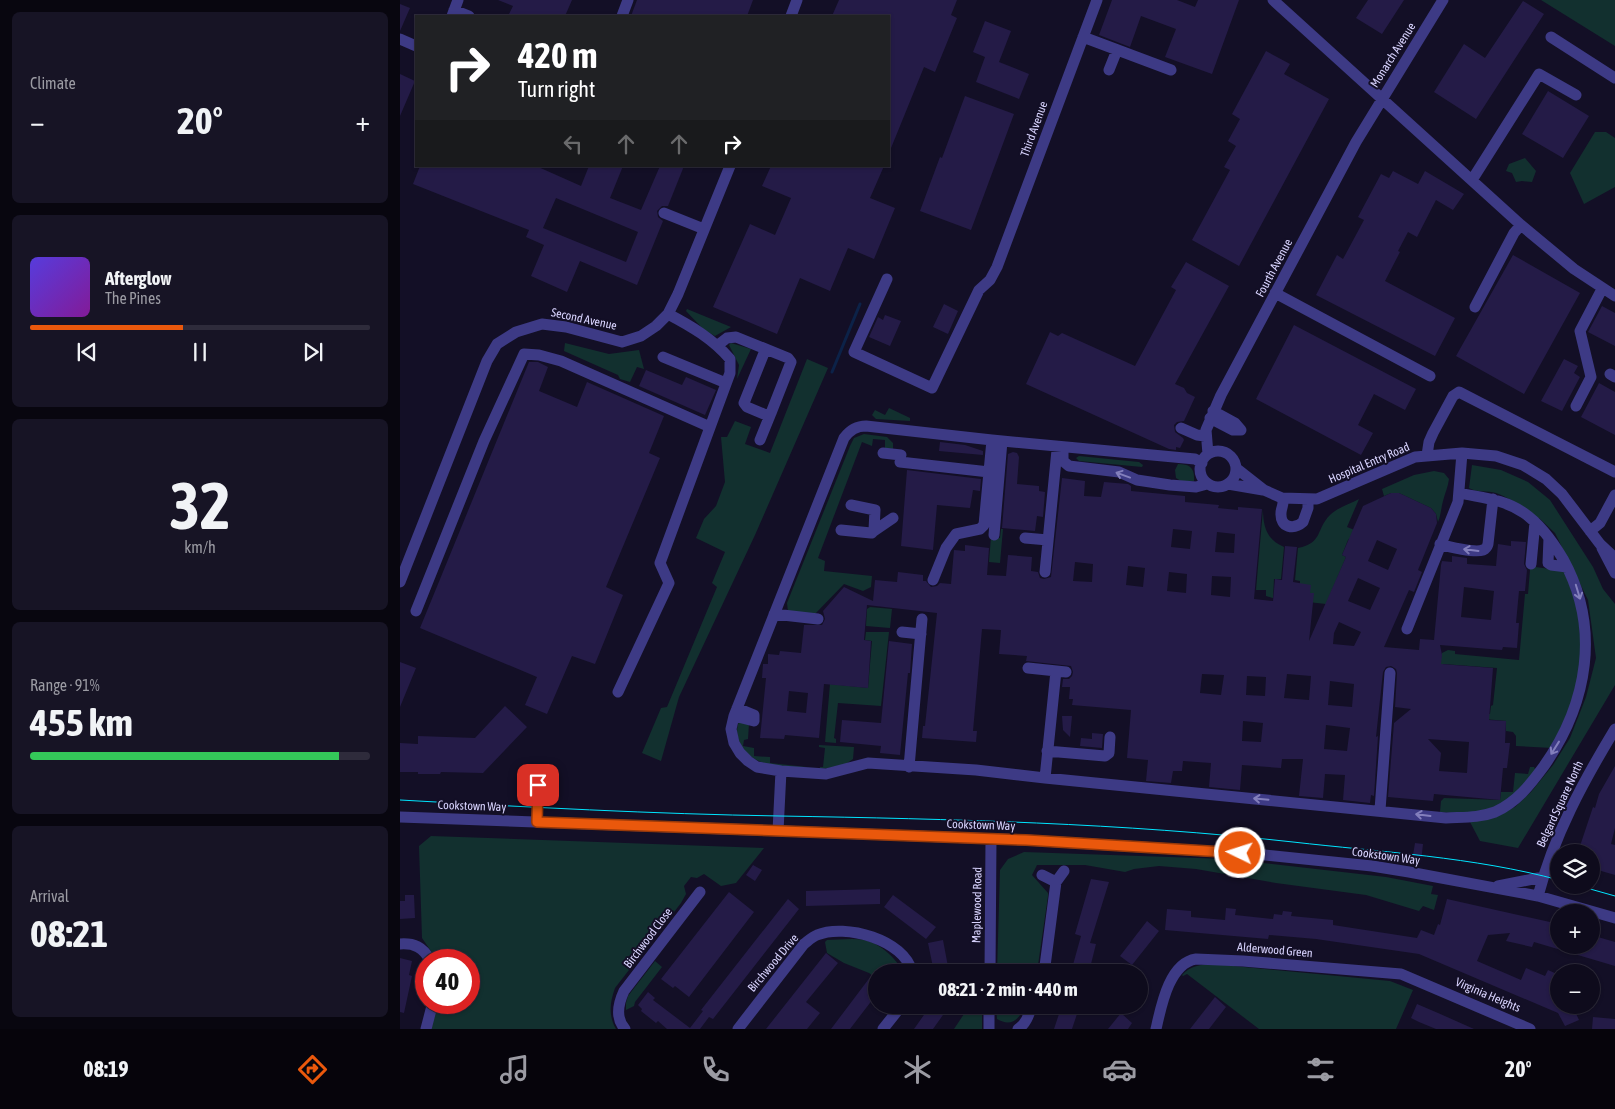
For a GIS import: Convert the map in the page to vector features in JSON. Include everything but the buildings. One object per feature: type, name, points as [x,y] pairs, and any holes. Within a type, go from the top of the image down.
[{"type":"street","points":[[622,15],[628,0]]},
{"type":"street","points":[[791,15],[797,0]]},
{"type":"street","name":"Third Avenue","points":[[887,279],[854,352],[932,388],[979,290],[990,280],[997,267],[1097,0]]},
{"type":"street","points":[[1273,0],[1521,225],[1558,256],[1602,289],[1615,296]]},
{"type":"street","name":"Monarch Avenue","points":[[1382,99],[1443,0]]},
{"type":"street","points":[[455,9],[467,15]]},
{"type":"street","points":[[1551,36],[1615,78]]},
{"type":"street","points":[[1083,37],[1171,70]]},
{"type":"street","points":[[400,39],[415,46]]},
{"type":"street","points":[[1109,70],[1117,50]]},
{"type":"street","points":[[1472,180],[1539,74],[1576,95]]},
{"type":"street","name":"Fourth Avenue","points":[[1205,458],[1206,436],[1219,398],[1356,142],[1382,99]]},
{"type":"street","name":"Second Avenue","points":[[400,582],[487,361],[497,344],[516,332],[542,324],[566,327],[622,342],[641,336],[656,326],[668,314],[678,294],[730,167]]},
{"type":"street","points":[[664,213],[704,229]]},
{"type":"street","points":[[1475,307],[1514,233],[1521,225]]},
{"type":"street","points":[[1576,406],[1591,377],[1580,330],[1602,289]]},
{"type":"street","points":[[1276,293],[1430,376]]},
{"type":"street","points":[[618,692],[669,583],[660,563],[730,373],[730,359],[718,345],[689,325],[668,314]]},
{"type":"street","points":[[718,345],[727,338],[736,337],[788,358],[790,362],[760,440]]},
{"type":"street","points":[[763,348],[764,353],[744,402],[747,407],[766,415],[771,413]]},
{"type":"street","points":[[416,611],[484,442],[524,354],[540,355],[561,361],[710,427]]},
{"type":"street","points":[[663,357],[726,383]]},
{"type":"street","points":[[1427,455],[1433,433],[1453,396],[1459,392],[1529,426],[1615,472]]},
{"type":"street","points":[[1060,447],[1063,461],[1069,466],[1118,472],[1137,480],[1170,485],[1196,487],[1207,484],[1218,487],[1228,484],[1235,474],[1236,468],[1234,462],[1226,453],[1220,452],[1205,458],[1195,459],[857,426],[847,433],[844,438],[735,712],[731,729],[734,743],[740,753],[757,766],[781,771],[826,774],[868,763],[976,770],[1446,818],[1478,817],[1495,812],[1520,796],[1533,781],[1560,741],[1576,701],[1579,664],[1586,650],[1583,612],[1577,588],[1567,567],[1549,538],[1535,522],[1511,506],[1493,499],[1459,493]]},
{"type":"street","points":[[1181,428],[1197,435],[1206,436]]},
{"type":"street","points":[[933,580],[946,548],[956,534],[976,531],[984,525],[989,472],[997,441]]},
{"type":"street","points":[[994,535],[997,441]]},
{"type":"street","points":[[1045,572],[1060,447]]},
{"type":"street","points":[[883,453],[900,459],[989,472]]},
{"type":"street","points":[[1407,629],[1440,544],[1452,520],[1459,493],[1462,453]]},
{"type":"street","name":"Hospital Entry Road","points":[[1236,468],[1264,490],[1282,498],[1317,499],[1400,462],[1427,455],[1462,453],[1496,456],[1535,470],[1562,494],[1600,544],[1615,558]]},
{"type":"street","points":[[1205,458],[1201,475],[1207,484]]},
{"type":"street","name":"Hospital Entry Road","points":[[1228,484],[1264,490]]},
{"type":"street","points":[[1590,531],[1602,520],[1615,495]]},
{"type":"street","points":[[1282,498],[1284,503],[1280,514],[1288,527],[1304,522],[1308,508],[1308,499]]},
{"type":"street","points":[[1440,544],[1481,551],[1486,548],[1493,499]]},
{"type":"street","points":[[851,505],[875,510],[874,530],[872,533]]},
{"type":"street","points":[[841,530],[872,533],[893,518]]},
{"type":"street","points":[[1531,564],[1535,522]]},
{"type":"street","points":[[1025,538],[1048,540]]},
{"type":"street","name":"Hospital Entry Road","points":[[1600,544],[1615,573]]},
{"type":"street","points":[[774,614],[818,618]]},
{"type":"street","points":[[909,767],[922,619]]},
{"type":"street","points":[[902,632],[921,634]]},
{"type":"street","points":[[1028,668],[1061,671],[1047,751],[1045,778]]},
{"type":"street","points":[[1380,810],[1390,672]]},
{"type":"street","name":"Belgard Square North","points":[[1538,896],[1548,862],[1573,803],[1615,729]]},
{"type":"street","points":[[1047,751],[1105,756],[1109,753],[1110,737]]},
{"type":"street","points":[[778,831],[781,771]]},
{"type":"street","points":[[537,822],[538,785]]},
{"type":"street","name":"Cookstown Way","points":[[400,817],[991,839],[1256,854],[1372,866],[1538,896],[1615,918]]},
{"type":"street","name":"Maplewood Road","points":[[990,964],[991,839]]},
{"type":"street","points":[[1044,964],[1056,882],[1064,871]]},
{"type":"street","points":[[1042,875],[1056,882]]},
{"type":"street","points":[[1489,888],[1543,877]]},
{"type":"street","name":"Birchwood Close","points":[[625,1029],[621,1025],[618,1016],[618,1002],[624,991],[700,892]]},
{"type":"street","name":"Birchwood Drive","points":[[738,1029],[804,944],[816,935],[844,932],[872,936],[889,945],[906,959],[908,964]]},
{"type":"street","points":[[400,944],[414,944],[421,949]]},
{"type":"street","name":"Alderwood Green","points":[[1156,1029],[1173,974],[1189,960],[1243,961],[1401,974],[1434,988]]},
{"type":"street","name":"Virginia Heights","points":[[1434,988],[1530,1029]]},
{"type":"street","points":[[426,1029],[430,1014]]},
{"type":"street","points":[[883,1029],[895,1014]]},
{"type":"street","points":[[989,1014],[989,1029]]},
{"type":"street","points":[[1018,1029],[1024,1026],[1029,1014]]},
{"type":"green space","points":[[1541,0],[1615,0],[1615,46]]},
{"type":"green space","points":[[1595,132],[1606,132],[1615,138],[1615,187],[1584,204],[1570,173]]},
{"type":"green space","points":[[1525,158],[1536,171],[1532,182],[1516,182],[1512,173],[1506,171],[1509,164]]},
{"type":"green space","points":[[687,309],[731,327],[715,336],[704,330],[686,311]]},
{"type":"green space","points":[[565,343],[609,354],[639,350],[644,369],[637,367],[630,382],[620,379],[618,375],[564,351]]},
{"type":"green space","points":[[731,343],[751,349],[737,379],[739,365],[729,345]]},
{"type":"green space","points":[[807,359],[828,368],[755,535],[679,697],[661,761],[642,753],[661,708],[667,707],[717,587],[712,583],[725,552],[696,538],[704,519],[716,506],[725,482],[721,437],[727,437],[735,421],[751,427],[745,444],[770,453]]},
{"type":"green space","points":[[889,408],[910,418],[910,421],[876,419],[872,415],[875,410],[885,415]]},
{"type":"green space","points":[[864,434],[887,437],[893,443],[893,449],[885,448],[885,440],[873,439],[872,446],[862,442],[818,558],[825,561],[824,571],[872,576],[871,587],[863,591],[844,584],[814,615],[788,612],[787,603],[850,446],[854,438]]},
{"type":"green space","points":[[1079,456],[1139,462],[1143,465],[1142,467],[1079,461],[1076,458]]},
{"type":"green space","points":[[1178,464],[1189,466],[1193,470],[1194,481],[1181,481],[1176,478],[1175,470]]},
{"type":"green space","points":[[1472,465],[1501,470],[1528,482],[1550,500],[1593,567],[1603,589],[1615,604],[1615,685],[1518,848],[1480,841],[1470,822],[1490,818],[1515,807],[1531,792],[1553,765],[1570,738],[1586,697],[1596,658],[1588,600],[1555,533],[1539,518],[1507,498],[1496,493],[1469,488]]},
{"type":"green space","points":[[1434,471],[1444,473],[1449,479],[1438,522],[1436,514],[1431,508],[1399,493],[1391,493],[1384,496],[1382,489],[1414,475]]},
{"type":"green space","points":[[1359,499],[1347,527],[1357,531],[1348,540],[1342,555],[1346,557],[1326,604],[1299,601],[1300,581],[1295,580],[1298,548],[1312,543],[1333,512]]},
{"type":"green space","points":[[1263,509],[1267,532],[1274,541],[1284,547],[1281,579],[1274,579],[1273,598],[1266,596],[1266,590],[1256,590]]},
{"type":"green space","points":[[1001,529],[1003,529],[1000,563],[989,562],[991,537],[1000,538]]},
{"type":"green space","points":[[1528,566],[1565,571],[1578,611],[1582,658],[1574,697],[1552,748],[1516,746],[1516,736],[1513,732],[1506,731],[1506,721],[1430,714],[1439,710],[1490,714],[1491,706],[1493,705],[1497,668],[1443,664],[1442,683],[1440,663],[1442,653],[1448,650],[1455,651],[1455,654],[1519,660],[1525,594],[1528,594],[1530,570],[1527,568]]},
{"type":"green space","points":[[870,607],[892,609],[890,628],[866,626],[867,609]]},
{"type":"green space","points":[[866,632],[889,632],[881,706],[838,703],[834,738],[836,743],[825,742],[830,684],[868,688],[872,641],[865,640]]},
{"type":"green space","points":[[739,722],[749,724],[748,739],[744,740],[743,746],[754,748],[754,756],[770,757],[770,763],[816,768],[772,765],[752,758],[739,741],[737,727]]},
{"type":"green space","points":[[819,745],[854,747],[853,759],[843,766],[820,769],[820,767],[823,767],[825,748],[819,747]]},
{"type":"green space","points":[[1530,767],[1534,767],[1536,771],[1516,793],[1501,804],[1476,812],[1440,812],[1441,801],[1444,798],[1500,800],[1501,792],[1513,792],[1515,773],[1528,774]]},
{"type":"green space","points":[[431,836],[764,848],[736,883],[721,886],[704,874],[697,878],[691,877],[684,886],[686,894],[681,903],[615,988],[611,1009],[613,1024],[616,1029],[431,1029],[435,1014],[480,1014],[480,949],[430,949],[422,938],[419,846]]},
{"type":"green space","points":[[1024,852],[1227,859],[1386,877],[1433,886],[1431,894],[1438,895],[1434,910],[1423,906],[1419,911],[1366,895],[1276,883],[1196,869],[1159,866],[1125,872],[1085,865],[1037,865],[1032,875],[1048,893],[1038,964],[997,964],[1000,870],[1008,859]]},
{"type":"green space","points":[[827,940],[864,940],[876,944],[887,952],[897,964],[868,964],[868,973],[844,963],[827,953],[825,942]]},
{"type":"green space","points":[[655,961],[662,967],[635,1002],[634,1006],[626,1010],[628,996]]},
{"type":"green space","points":[[1213,964],[1390,981],[1413,990],[1396,1029],[1259,1029],[1187,974],[1182,975],[1192,967]]},
{"type":"green space","points":[[964,1014],[982,1014],[982,1029],[954,1029]]},
{"type":"green space","points":[[997,1014],[1021,1014],[1011,1022],[1002,1022],[997,1019]]},
{"type":"waterway","points":[[832,372],[860,304]]},
{"type":"tram line","points":[[400,800],[637,812],[972,821],[1165,830],[1427,856],[1494,866],[1550,878]]},
{"type":"tram line","points":[[1600,892],[1615,896]]},
{"type":"route","points":[[538,785],[537,822],[1026,840],[1240,853]]}]
